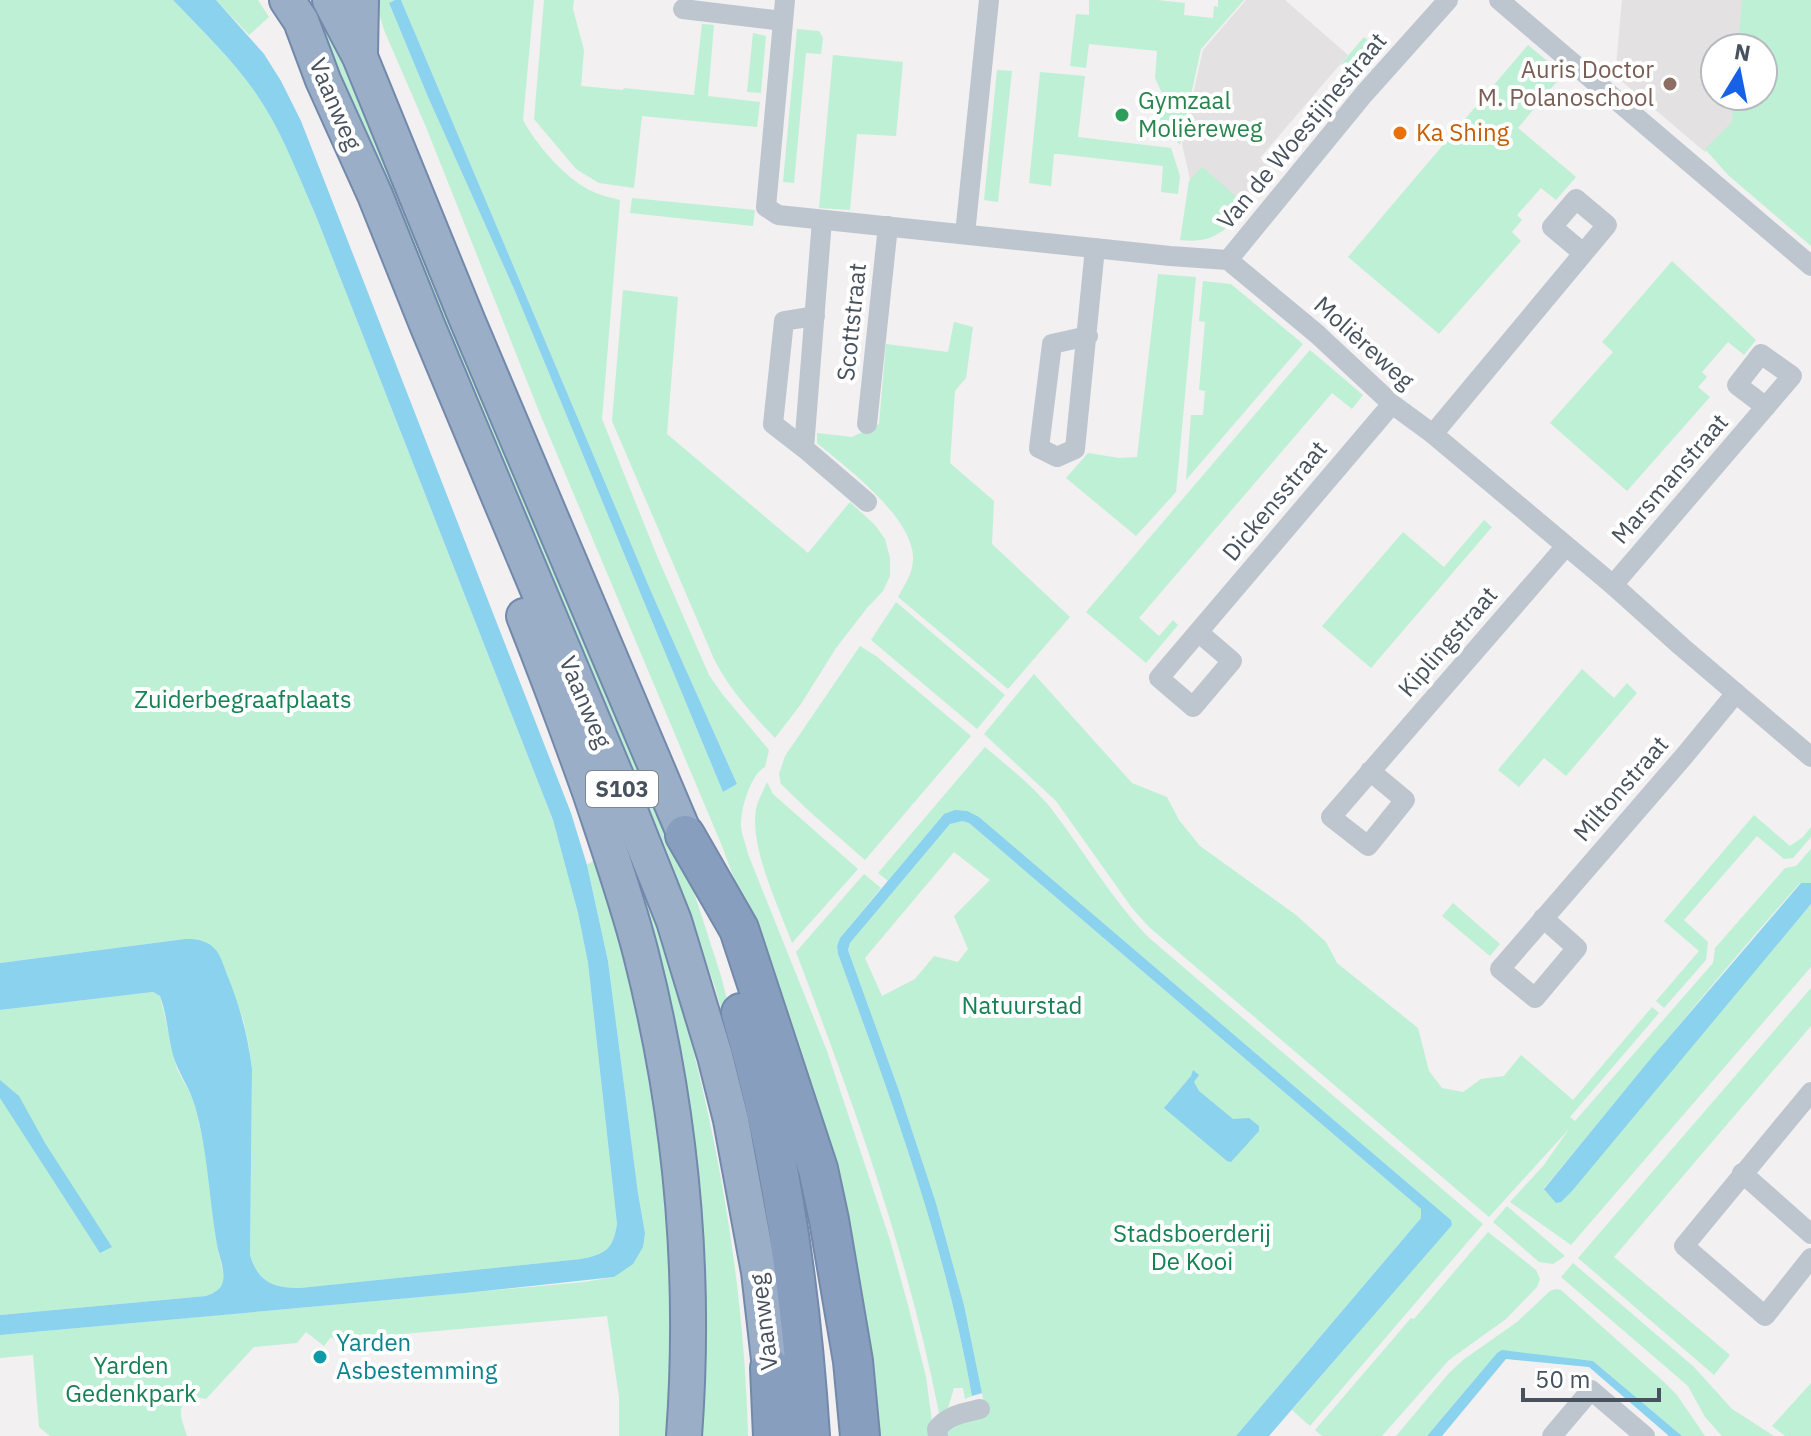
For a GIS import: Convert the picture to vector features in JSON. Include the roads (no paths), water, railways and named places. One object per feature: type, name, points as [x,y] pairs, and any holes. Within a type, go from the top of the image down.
[{"type":"highway","name":"Vaanweg","points":[[330,0],[360,57],[478,346],[685,835]]},
{"type":"highway","points":[[360,57],[361,0]]},
{"type":"highway","name":"Vaanweg","points":[[295,7],[674,921],[731,1120],[759,1272],[770,1368],[773,1436]]},
{"type":"highway","name":"S103","points":[[488,467],[486,521],[544,666],[608,844],[634,926],[657,1022],[674,1122],[685,1221],[688,1383],[684,1436]]},
{"type":"highway","name":"S103","points":[[685,835],[739,929],[818,1169],[853,1361],[860,1436]]},
{"type":"highway","name":"S103","points":[[685,835],[746,1030],[777,1163],[795,1276],[810,1436]]},
{"type":"highway","name":"S103","points":[[775,1038],[825,1269],[841,1436]]},
{"type":"street","points":[[965,234],[989,0]]},
{"type":"street","name":"Van de Woestijnestraat","points":[[1228,260],[1364,94],[1448,0]]},
{"type":"street","points":[[1499,0],[1811,266]]},
{"type":"street","points":[[683,9],[784,10],[766,207],[778,215],[1228,260]]},
{"type":"street","name":"Scottstraat","points":[[804,448],[822,220]]},
{"type":"street","name":"Scottstraat","points":[[867,424],[888,226]]},
{"type":"street","points":[[1088,336],[1052,344],[1039,448],[1057,457],[1075,449],[1088,336],[1095,248]]},
{"type":"street","points":[[1433,434],[1583,253]]},
{"type":"street","name":"Molièreweg","points":[[1228,260],[1317,334],[1392,404],[1433,434],[1613,585],[1736,693],[1807,746]]},
{"type":"street","name":"Scottstraat","points":[[815,316],[784,321],[773,424],[867,502]]},
{"type":"street","name":"Dickensstraat","points":[[1198,632],[1392,404]]},
{"type":"street","name":"Marsmanstraat","points":[[1613,585],[1766,407]]},
{"type":"street","name":"Kiplingstraat","points":[[1370,771],[1566,546]]},
{"type":"street","name":"Miltonstraat","points":[[1543,918],[1736,693]]},
{"type":"street","points":[[1811,1092],[1684,1246],[1765,1316],[1811,1258]]},
{"type":"street","points":[[1742,1173],[1811,1234]]},
{"type":"street","points":[[1552,1436],[1591,1390],[1645,1436]]},
{"type":"street","points":[[938,1436],[937,1429],[944,1420],[980,1409]]},
{"type":"water","points":[[173,0],[216,0],[264,54],[301,121],[571,813],[587,865],[608,961],[645,1233],[643,1247],[633,1264],[614,1277],[0,1335],[0,1315],[206,1296],[222,1284],[223,1267],[199,1123],[193,1099],[173,1055],[160,996],[153,992],[0,1010],[0,963],[185,939],[211,945],[224,965],[248,1045],[252,1069],[250,1255],[257,1272],[274,1285],[300,1288],[581,1259],[606,1249],[613,1240],[617,1224],[588,963],[553,820],[316,216],[286,148],[246,79]]},
{"type":"water","points":[[401,0],[653,596],[737,784],[723,792],[514,289],[389,3]]},
{"type":"water","points":[[955,810],[979,817],[1451,1220],[1452,1225],[1269,1436],[1236,1436],[1421,1218],[1421,1209],[969,823],[962,821],[950,824],[850,943],[848,950],[936,1203],[964,1305],[982,1393],[972,1396],[961,1339],[932,1227],[837,946],[840,938],[944,814]]},
{"type":"water","points":[[1801,883],[1811,883],[1811,904],[1572,1191],[1556,1203],[1544,1189]]},
{"type":"water","points":[[1193,1070],[1199,1075],[1194,1082],[1199,1091],[1233,1119],[1249,1118],[1259,1126],[1259,1131],[1231,1162],[1164,1108]]},
{"type":"water","points":[[0,1080],[19,1096],[45,1143],[112,1247],[100,1253],[0,1098]]},
{"type":"water","points":[[1502,1350],[1593,1361],[1682,1436],[1669,1436],[1589,1367],[1506,1359],[1442,1436],[1427,1436]]},
{"type":"place","name":"Auris Doctor M. Polanoschool","points":[[1670,84]]},
{"type":"place","name":"Gymzaal Molièreweg","points":[[1122,115]]},
{"type":"place","name":"Ka Shing","points":[[1400,133]]},
{"type":"place","name":"Yarden Asbestemming","points":[[320,1357]]},
{"type":"park label","name":"Zuiderbegraafplaats","points":[[243,700]]},
{"type":"park label","name":"Natuurstad","points":[[1022,1006]]},
{"type":"park label","name":"Stadsboerderij De Kooi","points":[[1192,1248]]},
{"type":"park label","name":"Yarden Gedenkpark","points":[[131,1380]]}]
